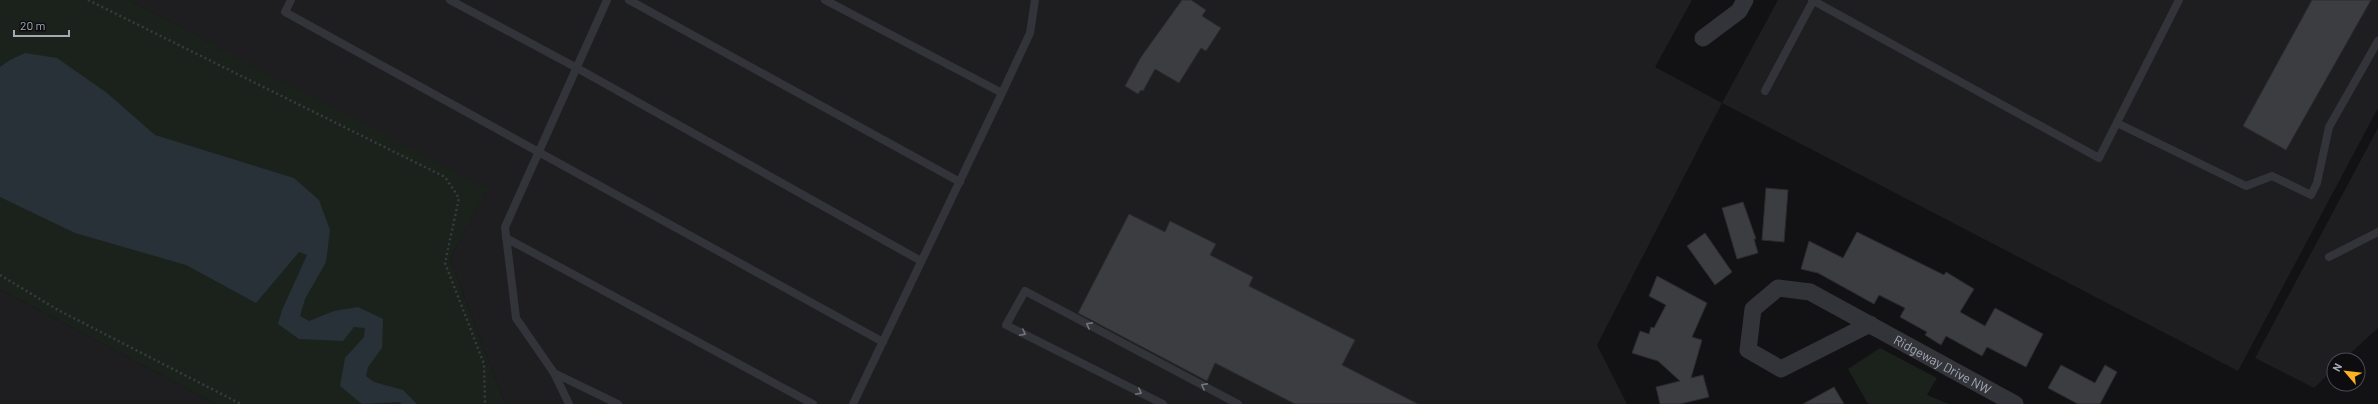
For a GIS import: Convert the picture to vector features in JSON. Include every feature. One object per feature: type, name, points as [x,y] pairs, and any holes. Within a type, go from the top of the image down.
[{"type":"street","points":[[1703,38],[1739,11],[1745,0]]},
{"type":"street","name":"Ridgeway Drive NW","points":[[1870,324],[1781,369],[1748,350],[1753,309],[1778,288],[1810,292],[1870,324],[2015,404]]},
{"type":"lane","points":[[291,0],[285,12],[538,153],[883,342]]},
{"type":"lane","points":[[450,0],[577,68],[922,261]]},
{"type":"lane","points":[[569,404],[554,373],[516,318],[505,227],[607,0]]},
{"type":"lane","points":[[629,0],[960,182]]},
{"type":"lane","points":[[825,0],[1002,93]]},
{"type":"lane","points":[[853,404],[1030,33],[1035,0]]},
{"type":"lane","points":[[1765,91],[1813,1],[2099,158],[2179,0]]},
{"type":"lane","points":[[2117,123],[2246,186],[2272,176],[2311,195],[2317,183],[2329,127],[2378,41]]},
{"type":"lane","points":[[2329,257],[2378,232]]},
{"type":"lane","points":[[506,238],[813,404]]},
{"type":"lane","points":[[1163,404],[1006,325],[1024,291],[1238,404]]},
{"type":"lane","points":[[554,373],[618,404]]},
{"type":"path","points":[[88,0],[445,177],[459,198],[445,263],[484,364],[485,404]]},
{"type":"path","points":[[0,275],[58,310],[240,404]]},
{"type":"shaded area","points":[[0,0],[129,0],[487,189],[450,259],[505,404],[216,404],[0,289]]},
{"type":"shaded area","points":[[129,0],[1692,0],[1655,67],[1722,103],[1597,345],[1627,404],[505,404],[450,259],[486,190]]},
{"type":"shaded area","points":[[1778,0],[2378,0],[2378,108],[2238,371],[1722,103]]},
{"type":"shaded area","points":[[25,53],[57,58],[107,93],[155,135],[294,178],[319,200],[330,230],[326,262],[305,299],[300,316],[309,321],[334,311],[358,307],[383,319],[382,348],[368,367],[366,376],[374,382],[403,390],[417,404],[401,404],[400,402],[362,404],[340,386],[345,358],[364,337],[365,328],[354,327],[343,341],[299,339],[278,324],[282,310],[307,255],[299,252],[256,303],[186,265],[75,233],[0,197],[0,67],[10,60]]},
{"type":"shaded area","points":[[2378,128],[2378,328],[2352,352],[2326,352],[2326,377],[2314,388],[2255,358]]},
{"type":"shaded area","points":[[0,289],[216,404],[0,404]]},
{"type":"shaded area","points":[[1880,348],[1937,378],[1927,395],[1949,404],[1868,404],[1848,369]]},
{"type":"building","points":[[1182,0],[1191,0],[1206,10],[1202,16],[1221,28],[1206,51],[1201,48],[1179,83],[1155,69],[1143,91],[1141,90],[1138,94],[1125,86],[1141,57]]},
{"type":"building","points":[[2312,0],[2371,0],[2286,150],[2243,126]]},
{"type":"building","points":[[1766,188],[1788,190],[1784,242],[1762,240]]},
{"type":"building","points":[[1743,202],[1756,239],[1754,239],[1758,253],[1737,259],[1722,208]]},
{"type":"building","points":[[1129,214],[1165,232],[1170,221],[1216,244],[1210,255],[1253,277],[1249,286],[1355,340],[1342,365],[1418,404],[1295,404],[1215,363],[1207,381],[1078,313]]},
{"type":"building","points":[[1857,232],[1944,275],[1946,272],[1974,289],[1960,312],[1985,326],[1995,308],[2043,334],[2026,367],[1987,347],[1982,356],[1946,336],[1941,345],[1925,335],[1927,332],[1900,317],[1905,308],[1879,295],[1874,304],[1818,273],[1801,269],[1809,241],[1843,258]]},
{"type":"building","points":[[1705,233],[1732,272],[1715,285],[1687,246]]},
{"type":"building","points":[[1657,276],[1707,303],[1692,337],[1702,340],[1691,378],[1703,375],[1709,397],[1680,404],[1660,404],[1656,387],[1680,381],[1658,361],[1632,353],[1640,331],[1649,334],[1651,327],[1654,328],[1666,305],[1649,296]]},
{"type":"building","points":[[2061,365],[2095,383],[2105,365],[2117,372],[2100,404],[2078,404],[2048,388]]},
{"type":"building","points":[[1834,387],[1844,404],[1803,404]]}]
